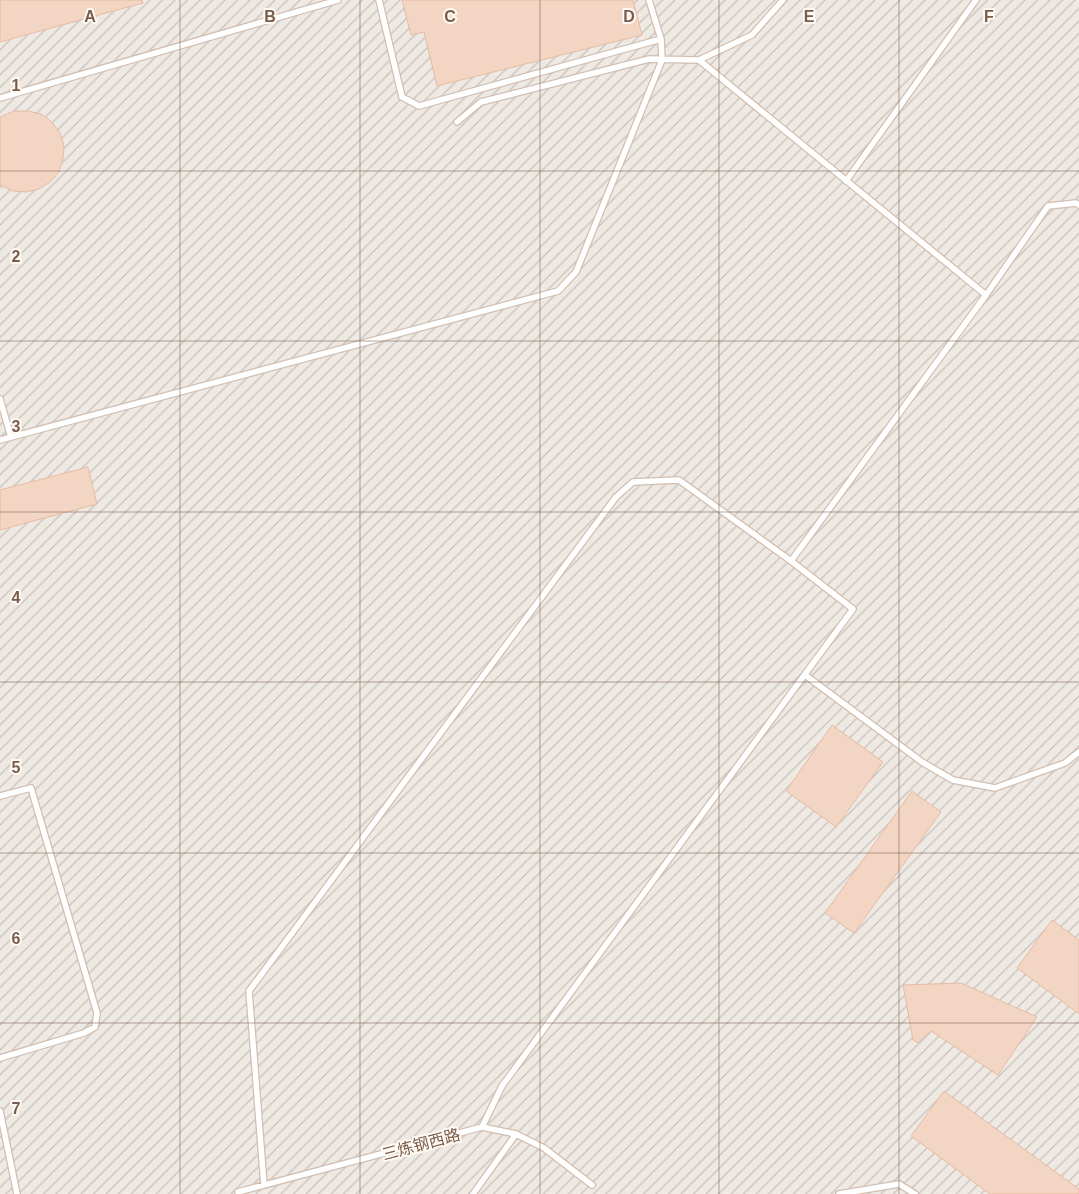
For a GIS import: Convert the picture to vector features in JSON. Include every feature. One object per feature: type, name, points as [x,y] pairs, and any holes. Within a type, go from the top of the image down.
[{"type":"lane","points":[[0,98],[338,0]]},
{"type":"lane","points":[[379,0],[402,97],[419,106],[661,39]]},
{"type":"lane","points":[[0,440],[558,291],[576,272],[662,60],[661,39],[649,0]]},
{"type":"lane","points":[[457,122],[481,102],[650,59],[699,60],[752,35],[783,0]]},
{"type":"lane","points":[[846,181],[976,0]]},
{"type":"lane","points":[[699,60],[986,295]]},
{"type":"lane","points":[[791,561],[986,295],[1048,206],[1076,202],[1079,205]]},
{"type":"lane","points":[[0,399],[11,437]]},
{"type":"lane","points":[[264,1185],[249,991],[616,497],[633,482],[679,480],[791,561],[853,609],[502,1086],[482,1127]]},
{"type":"lane","points":[[805,675],[922,762],[953,780],[995,788],[1065,763],[1079,752]]},
{"type":"lane","points":[[0,796],[30,788],[98,1013],[95,1027],[84,1034],[0,1058]]},
{"type":"lane","points":[[0,1111],[17,1194]]},
{"type":"lane","name":"三炼钢西路","points":[[238,1192],[482,1127],[516,1134],[544,1148],[592,1185]]},
{"type":"lane","points":[[473,1194],[516,1134]]},
{"type":"lane","points":[[839,1194],[899,1184],[915,1194]]},
{"type":"shaded area","points":[[0,0],[1079,0],[1079,1194],[0,1194]]},
{"type":"building","points":[[0,0],[142,0],[143,3],[0,42]]},
{"type":"building","points":[[402,0],[633,0],[642,35],[437,86],[424,32],[411,35]]},
{"type":"building","points":[[14,111],[28,111],[41,114],[52,122],[60,133],[64,146],[59,172],[50,182],[39,189],[26,192],[13,191],[0,185],[0,117]]},
{"type":"building","points":[[88,467],[97,504],[0,530],[0,490]]},
{"type":"building","points":[[832,725],[883,762],[836,827],[786,791]]},
{"type":"building","points":[[912,791],[941,812],[854,933],[825,913]]},
{"type":"building","points":[[1052,920],[1079,940],[1079,1014],[1017,968]]},
{"type":"building","points":[[961,983],[1037,1017],[998,1075],[931,1031],[918,1043],[913,1040],[903,985]]},
{"type":"building","points":[[944,1091],[1079,1189],[1079,1194],[990,1194],[911,1136]]}]
